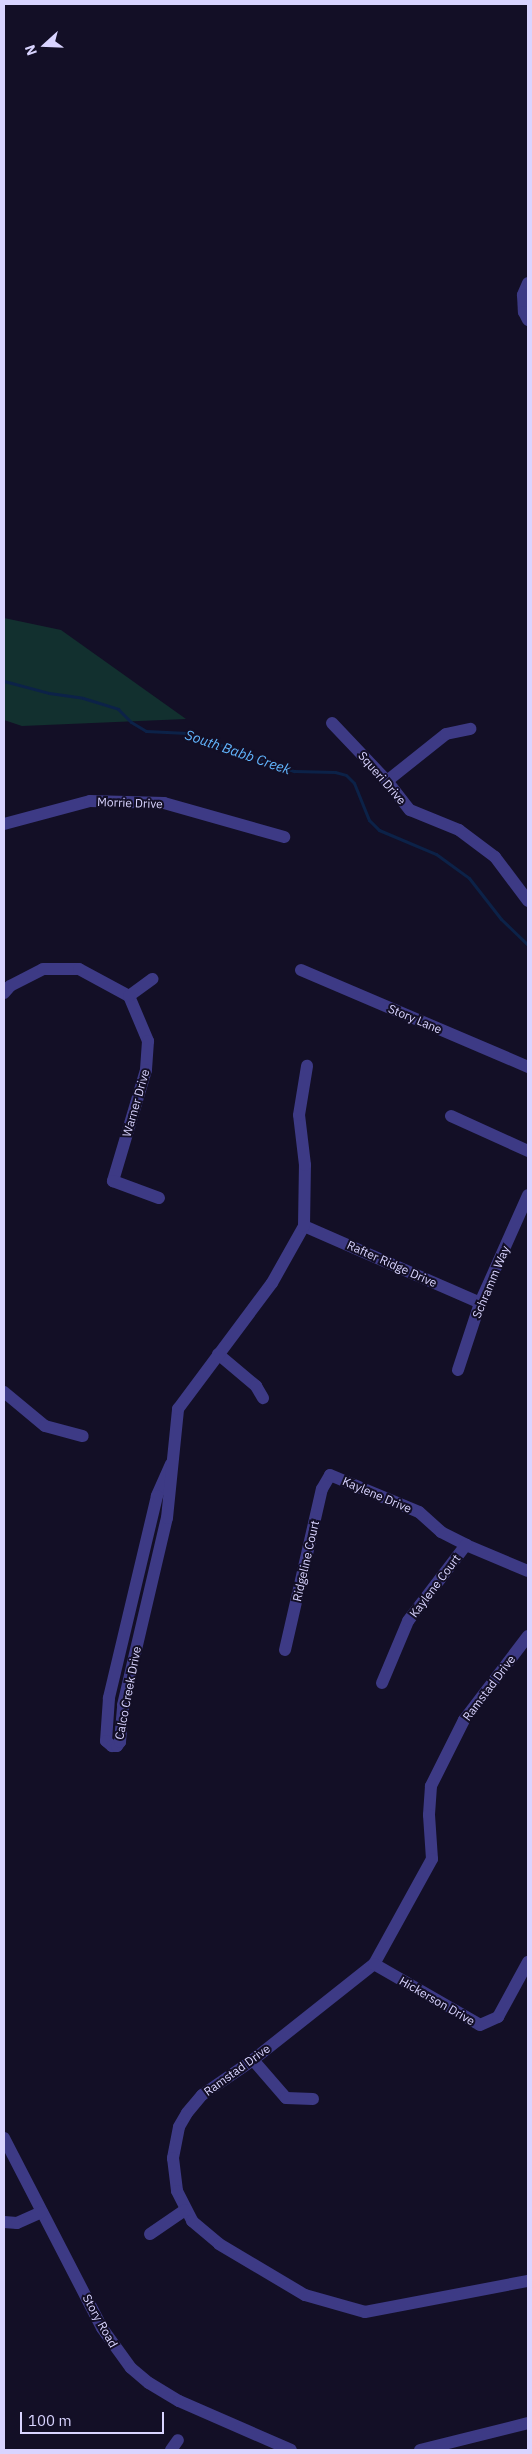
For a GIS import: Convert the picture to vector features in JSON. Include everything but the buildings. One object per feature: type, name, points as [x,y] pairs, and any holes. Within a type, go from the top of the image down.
[{"type":"street","points":[[528,283],[523,295],[524,312],[528,320]]},
{"type":"street","name":"Squeri Drive","points":[[332,723],[387,781],[410,810],[459,830],[495,857],[528,901]]},
{"type":"street","points":[[387,781],[446,734],[470,729]]},
{"type":"street","name":"Morrie Drive","points":[[4,824],[90,801],[164,803],[284,837]]},
{"type":"street","points":[[4,993],[10,986],[43,969],[79,969],[129,996],[152,979]]},
{"type":"street","name":"Story Lane","points":[[301,970],[528,1067]]},
{"type":"street","name":"Warner Drive","points":[[129,996],[148,1041],[146,1070],[113,1181],[159,1198]]},
{"type":"street","name":"Calco Creek Drive","points":[[171,1464],[157,1496],[109,1698],[106,1741],[112,1746],[117,1746],[120,1742],[123,1705],[167,1518],[178,1409],[272,1282],[304,1226],[305,1165],[299,1115],[307,1066]]},
{"type":"street","points":[[452,1116],[528,1151]]},
{"type":"street","name":"Schramm Way","points":[[458,1370],[480,1303],[528,1195]]},
{"type":"street","name":"Rafter Ridge Drive","points":[[304,1226],[480,1303]]},
{"type":"street","points":[[218,1354],[256,1386],[263,1398]]},
{"type":"street","points":[[4,1392],[45,1426],[83,1436]]},
{"type":"street","name":"Kaylene Drive","points":[[330,1475],[419,1512],[441,1532],[466,1546],[528,1571]]},
{"type":"street","name":"Ridgeline Court","points":[[285,1650],[322,1489],[330,1475]]},
{"type":"street","name":"Kaylene Court","points":[[382,1683],[408,1622],[466,1546]]},
{"type":"street","name":"Ramstad Drive","points":[[528,1636],[464,1720],[432,1786],[429,1815],[432,1859],[374,1964],[253,2060],[202,2095],[187,2113],[180,2127],[173,2158],[173,2174],[177,2191],[185,2210],[209,2237],[306,2294],[365,2312],[528,2281]]},
{"type":"street","name":"Hickerson Drive","points":[[374,1964],[480,2026],[498,2018],[528,1962]]},
{"type":"street","points":[[253,2060],[286,2098],[313,2100]]},
{"type":"street","name":"Story Road","points":[[4,2138],[109,2339],[131,2368],[149,2383],[179,2401],[291,2450]]},
{"type":"street","points":[[150,2234],[185,2210]]},
{"type":"street","points":[[4,2222],[17,2223],[42,2212]]},
{"type":"street","points":[[420,2450],[528,2423]]},
{"type":"green space","points":[[4,618],[61,630],[186,719],[22,726],[4,720]]},
{"type":"waterway","name":"South Babb Creek","points":[[4,681],[49,693],[83,698],[118,709],[131,722],[146,731],[187,733],[294,771],[335,772],[346,775],[354,783],[369,820],[379,830],[436,854],[469,878],[501,919],[528,945]]}]
